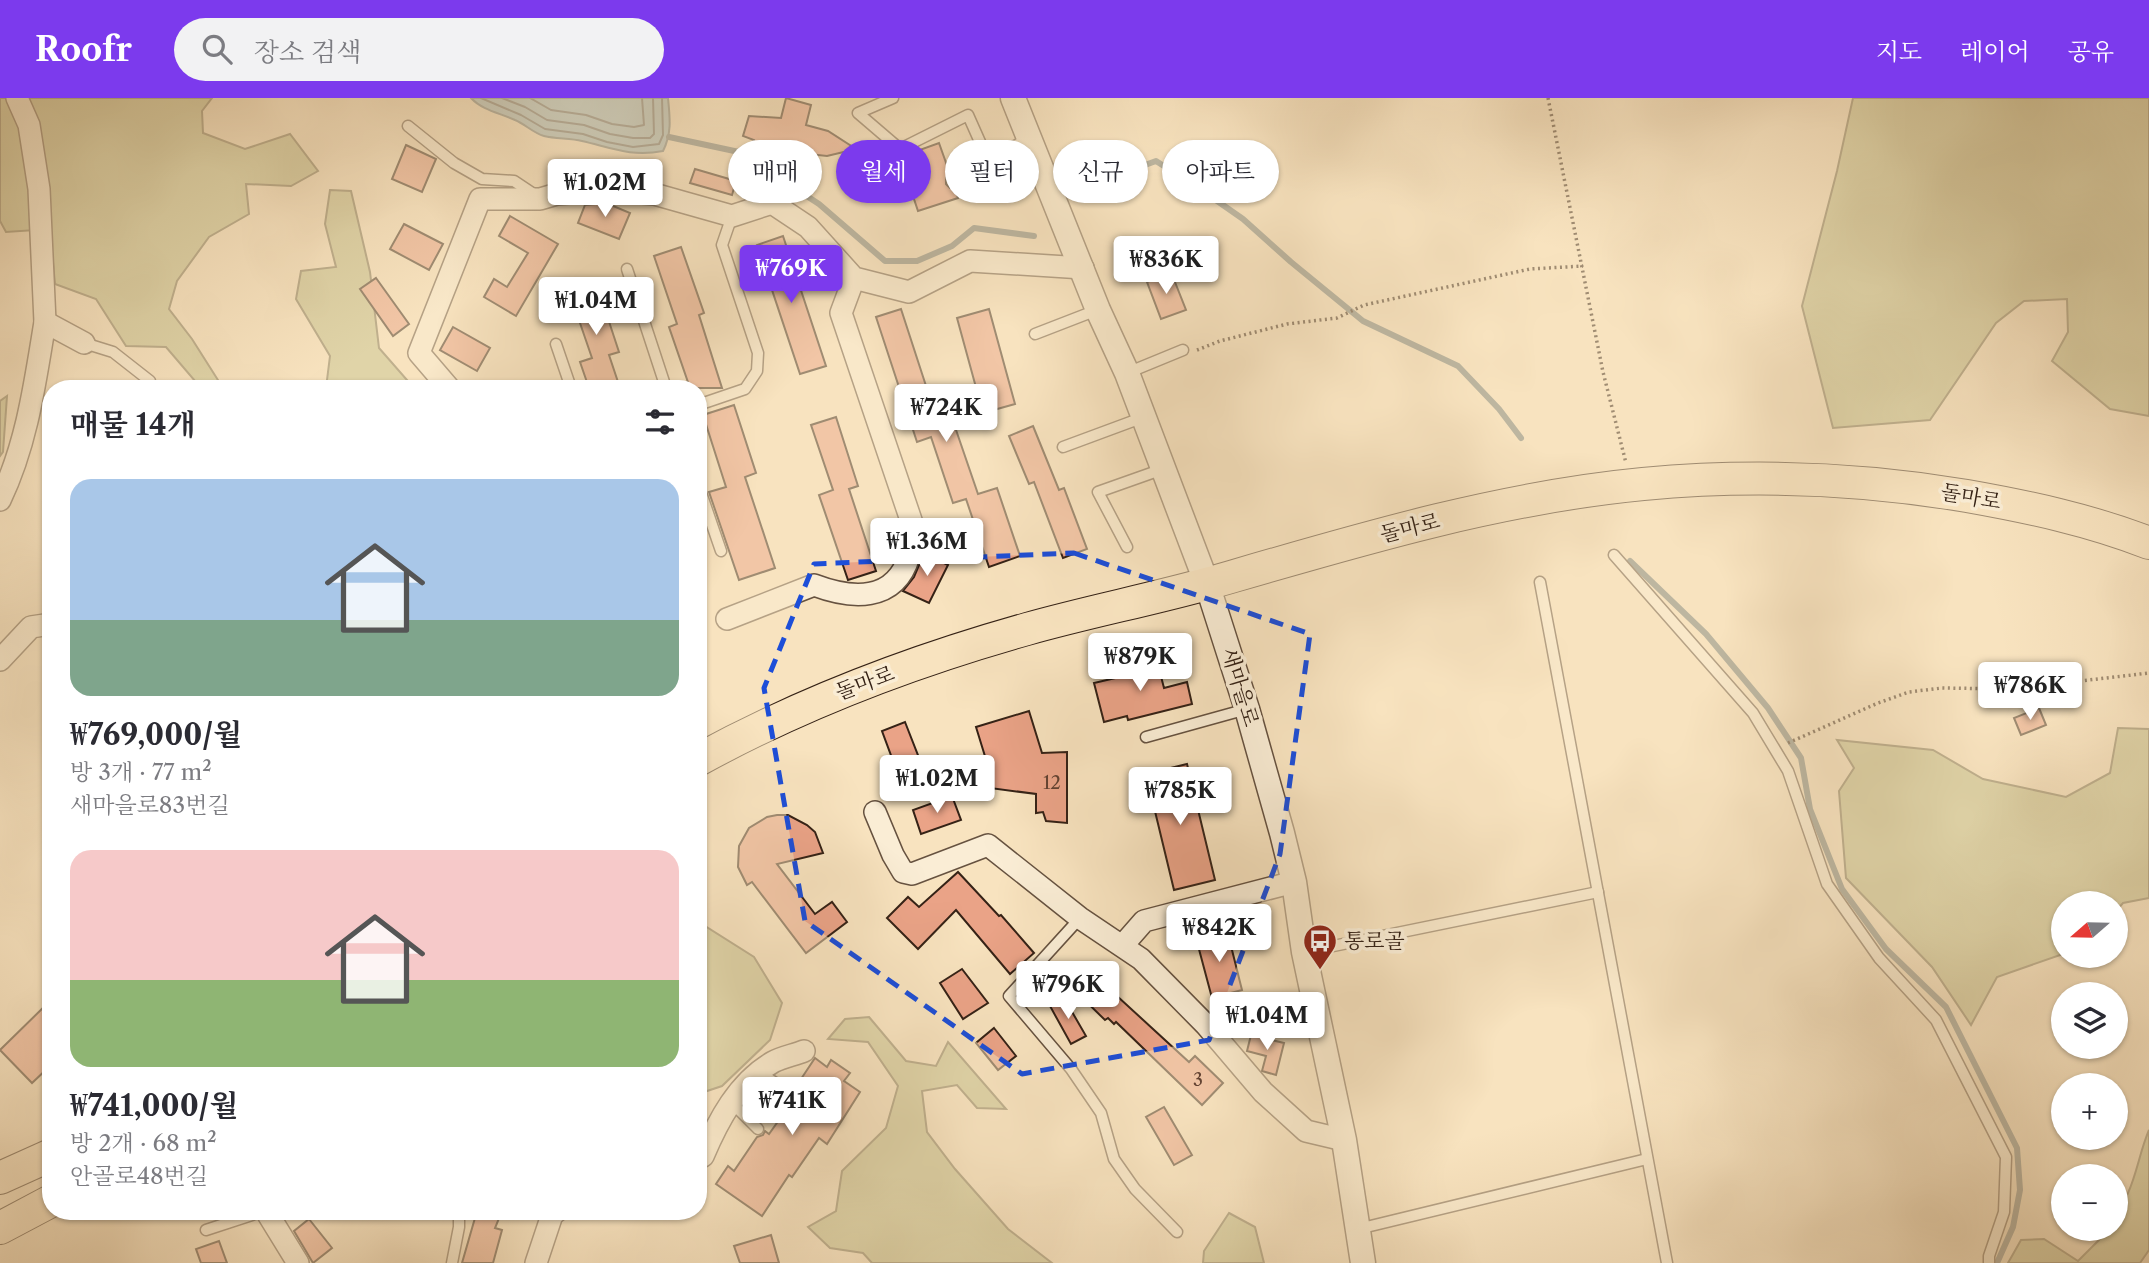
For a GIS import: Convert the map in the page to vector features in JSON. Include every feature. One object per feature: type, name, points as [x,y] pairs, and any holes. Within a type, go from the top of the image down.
[{"type":"main road","name":"돌마로","points":[[707,755],[750,732],[848,688],[1026,629],[1207,584],[1384,534],[1554,496],[1632,485],[1743,478],[1783,478],[1892,486],[1941,492],[2076,518],[2149,542]]},
{"type":"main road","points":[[0,1155],[42,1138]]},
{"type":"main road","points":[[0,1178],[42,1159]]},
{"type":"main road","points":[[0,1207],[42,1186]]},
{"type":"main road","points":[[0,1228],[42,1206]]},
{"type":"street","points":[[0,500],[13,472],[31,410],[45,321],[39,189],[29,125],[17,98]]},
{"type":"street","name":"새마을로","points":[[1013,98],[1144,417],[1207,584],[1247,709],[1294,882],[1304,952],[1344,1139],[1363,1263]]},
{"type":"street","points":[[442,380],[419,353],[480,199],[540,199],[556,194],[607,190],[654,194],[732,216],[772,203],[808,227],[854,278],[909,292],[970,261],[1083,268]]},
{"type":"street","points":[[727,619],[814,585],[837,594],[874,594],[899,577],[909,557],[914,529],[841,313],[854,278]]},
{"type":"street","points":[[45,321],[84,343]]},
{"type":"street","points":[[0,660],[31,627],[42,625]]},
{"type":"street","points":[[875,812],[903,872],[912,874],[988,845],[1080,918],[1140,959],[1206,1025],[1264,1092],[1306,1131],[1344,1139]]},
{"type":"street","points":[[1123,945],[1144,921],[1294,882]]},
{"type":"street","points":[[707,1148],[730,1101],[773,1062],[804,1051]]},
{"type":"street","points":[[271,1220],[298,1263]]},
{"type":"street","points":[[536,1263],[550,1220]]},
{"type":"lane","points":[[893,98],[858,113],[900,149],[968,115],[979,140]]},
{"type":"lane","points":[[408,126],[454,163],[482,179],[514,181],[540,199]]},
{"type":"lane","points":[[1025,140],[1029,138]]},
{"type":"lane","points":[[707,402],[745,389],[757,371],[758,353],[722,245],[732,216]]},
{"type":"lane","points":[[627,269],[663,380]]},
{"type":"lane","points":[[1035,334],[1098,310]]},
{"type":"lane","points":[[84,343],[113,352],[149,380]]},
{"type":"lane","points":[[556,344],[568,380]]},
{"type":"lane","points":[[1127,373],[1183,349]]},
{"type":"lane","points":[[1063,447],[1144,417]]},
{"type":"lane","points":[[1127,547],[1098,492],[1163,469]]},
{"type":"lane","points":[[707,510],[721,551]]},
{"type":"lane","points":[[1614,555],[1753,713],[1788,771],[1827,884],[1879,958],[1936,1020],[2006,1157],[2004,1212],[1989,1263]]},
{"type":"lane","points":[[1540,582],[1667,1263]]},
{"type":"lane","points":[[1146,737],[1247,709]]},
{"type":"lane","points":[[1304,952],[1598,892]]},
{"type":"lane","points":[[1080,918],[1009,996],[1071,1069],[1101,1113],[1114,1159],[1135,1189],[1177,1232]]},
{"type":"lane","points":[[760,1073],[789,1092]]},
{"type":"lane","points":[[730,1101],[758,1129]]},
{"type":"lane","points":[[1358,1229],[1647,1159]]},
{"type":"lane","points":[[206,1230],[237,1220]]},
{"type":"lane","points":[[452,1263],[459,1220]]},
{"type":"path","points":[[1548,98],[1603,372],[1632,485]]},
{"type":"path","points":[[1183,349],[1194,351],[1220,341],[1287,324],[1337,318],[1364,305],[1530,269],[1583,266]]},
{"type":"path","points":[[1775,750],[1878,703],[1909,692],[1942,688],[2011,689],[2149,673]]},
{"type":"highlighted area","points":[[1074,553],[1310,634],[1280,854],[1209,1040],[1022,1074],[805,921],[764,688],[814,564]]},
{"type":"shaded area","points":[[0,98],[212,98],[202,111],[203,133],[245,149],[290,134],[318,171],[291,186],[246,184],[249,214],[209,237],[177,281],[169,309],[218,380],[194,380],[166,347],[126,346],[96,299],[55,284],[50,229],[6,232],[0,221]]},
{"type":"shaded area","points":[[1853,98],[2149,98],[2149,416],[2110,409],[2052,361],[2068,332],[2067,299],[2024,301],[1996,323],[1930,420],[1833,428],[1802,306]]},
{"type":"shaded area","points":[[330,190],[351,191],[370,272],[379,348],[407,380],[327,380],[330,356],[296,299],[301,271],[336,267],[325,224]]},
{"type":"shaded area","points":[[7,396],[3,452],[0,456],[0,401]]},
{"type":"shaded area","points":[[2118,728],[2149,729],[2149,898],[2128,902],[2128,891],[2051,891],[2051,958],[1997,977],[1971,1025],[1932,967],[1846,878],[1839,791],[1854,768],[1837,740],[1933,750],[1983,779],[2066,797],[2110,773]]},
{"type":"shaded area","points":[[707,927],[754,957],[782,1003],[770,1040],[722,1086],[707,1091]]},
{"type":"shaded area","points":[[869,1017],[906,1061],[936,1066],[948,1042],[1006,1109],[977,1108],[957,1085],[922,1091],[927,1132],[955,1169],[1008,1229],[1052,1263],[872,1263],[863,1253],[830,1248],[808,1227],[836,1211],[842,1171],[886,1128],[898,1086],[868,1042],[828,1039],[845,1019]]},
{"type":"shaded area","points":[[2149,1130],[2149,1250],[2140,1263],[2008,1263],[2021,1240],[2044,1239],[2078,1261],[2098,1241],[2128,1241],[2128,1193]]},
{"type":"shaded area","points":[[1229,1213],[1255,1227],[1264,1263],[1203,1263],[1204,1251]]},
{"type":"water","points":[[471,98],[668,98],[669,132],[663,151],[622,151],[577,140],[540,135]]},
{"type":"building","points":[[786,98],[811,105],[806,125],[828,131],[842,140],[836,140],[836,154],[822,155],[822,140],[754,140],[743,136],[749,116],[781,118]]},
{"type":"building","points":[[939,143],[945,160],[945,202],[918,211],[915,203],[931,203],[931,146]]},
{"type":"building","points":[[406,145],[436,159],[422,192],[392,179]]},
{"type":"building","points":[[695,169],[728,179],[728,194],[690,183]]},
{"type":"building","points":[[606,203],[630,213],[619,239],[578,223],[585,205]]},
{"type":"building","points":[[510,216],[558,244],[516,316],[484,297],[494,279],[507,287],[528,253],[499,236]]},
{"type":"building","points":[[404,224],[443,244],[429,270],[390,249]]},
{"type":"building","points":[[783,236],[826,366],[800,374],[757,245]]},
{"type":"building","points":[[681,247],[704,313],[699,315],[722,388],[707,388],[707,380],[687,380],[669,327],[677,324],[654,256]]},
{"type":"building","points":[[1171,272],[1186,310],[1161,319],[1147,282]]},
{"type":"building","points":[[376,278],[409,324],[393,336],[360,289]]},
{"type":"building","points":[[596,282],[619,352],[609,355],[617,380],[586,380],[580,362],[592,358],[569,291]]},
{"type":"building","points":[[901,309],[941,432],[955,427],[978,494],[997,488],[1020,556],[989,567],[966,499],[953,503],[931,437],[917,442],[876,317]]},
{"type":"building","points":[[989,309],[1015,404],[983,413],[957,318]]},
{"type":"building","points":[[453,327],[490,348],[477,371],[440,350]]},
{"type":"building","points":[[734,405],[756,473],[745,477],[775,568],[739,580],[709,492],[726,487],[707,428],[707,414]]},
{"type":"building","points":[[836,417],[858,486],[849,489],[876,571],[848,580],[819,495],[833,490],[811,425]]},
{"type":"building","points":[[1033,426],[1059,490],[1064,488],[1087,549],[1063,558],[1034,482],[1029,484],[1009,436]]},
{"type":"building","points":[[924,553],[948,565],[929,603],[903,591],[914,577]]},
{"type":"building","points":[[1155,653],[1164,688],[1187,682],[1192,704],[1128,720],[1127,716],[1104,722],[1094,683],[1137,673],[1134,658]]},
{"type":"building","points":[[2039,708],[2046,725],[2021,735],[2014,718]]},
{"type":"building","points":[[1029,711],[1042,753],[1067,752],[1067,823],[1046,821],[1043,812],[1036,813],[1036,794],[975,786],[978,764],[988,766],[976,727]]},
{"type":"building","points":[[905,722],[923,768],[899,777],[882,731]]},
{"type":"building","points":[[1187,764],[1215,880],[1174,890],[1146,774]]},
{"type":"building","points":[[952,796],[961,820],[921,834],[913,810]]},
{"type":"building","points":[[788,815],[807,825],[815,832],[823,853],[777,864],[815,914],[832,902],[847,922],[806,953],[752,882],[747,885],[738,867],[739,846],[749,828],[767,817]]},
{"type":"building","points":[[958,872],[1034,953],[1010,974],[956,910],[918,949],[887,918],[908,897],[919,907]]},
{"type":"building","points":[[1227,930],[1242,990],[1212,998],[1196,938]]},
{"type":"building","points":[[1081,963],[1189,1062],[1195,1056],[1223,1083],[1202,1105],[1116,1022],[1114,1024],[1108,1018],[1105,1020],[1064,980]]},
{"type":"building","points":[[962,969],[988,1003],[963,1019],[940,983]]},
{"type":"building","points":[[1064,998],[1086,1036],[1071,1044],[1050,1006]]},
{"type":"building","points":[[42,1009],[42,1074],[32,1083],[0,1050]]},
{"type":"building","points":[[994,1028],[1016,1056],[998,1070],[976,1043]]},
{"type":"building","points":[[1251,1035],[1284,1043],[1276,1075],[1262,1071],[1266,1056],[1247,1051]]},
{"type":"building","points":[[815,1058],[827,1067],[831,1060],[850,1073],[844,1081],[860,1092],[827,1144],[819,1138],[792,1177],[789,1175],[762,1216],[716,1184],[728,1166],[734,1171],[757,1137],[765,1131],[769,1134],[796,1096],[805,1081],[801,1079]]},
{"type":"building","points":[[1164,1107],[1192,1155],[1174,1165],[1146,1117]]},
{"type":"building","points":[[310,1220],[332,1248],[313,1263],[294,1231]]},
{"type":"building","points":[[474,1220],[498,1220],[495,1228],[502,1230],[493,1263],[462,1263]]},
{"type":"building","points":[[771,1235],[779,1263],[740,1263],[734,1246]]},
{"type":"building","points":[[219,1241],[227,1263],[201,1263],[196,1249]]},
{"type":"waterway","points":[[669,137],[739,152],[819,204],[885,261],[917,261],[952,246],[974,228],[1034,236]]},
{"type":"waterway","points":[[1148,164],[1156,161],[1243,219],[1363,321],[1458,366],[1499,409],[1521,438]]},
{"type":"waterway","points":[[1630,561],[1706,634],[1768,708],[1801,758],[1810,809],[1842,889],[1886,949],[1946,1007],[2017,1148],[2020,1190],[2013,1227],[1997,1263]]},
{"type":"place","name":"통로골","points":[[1320,971]]}]
